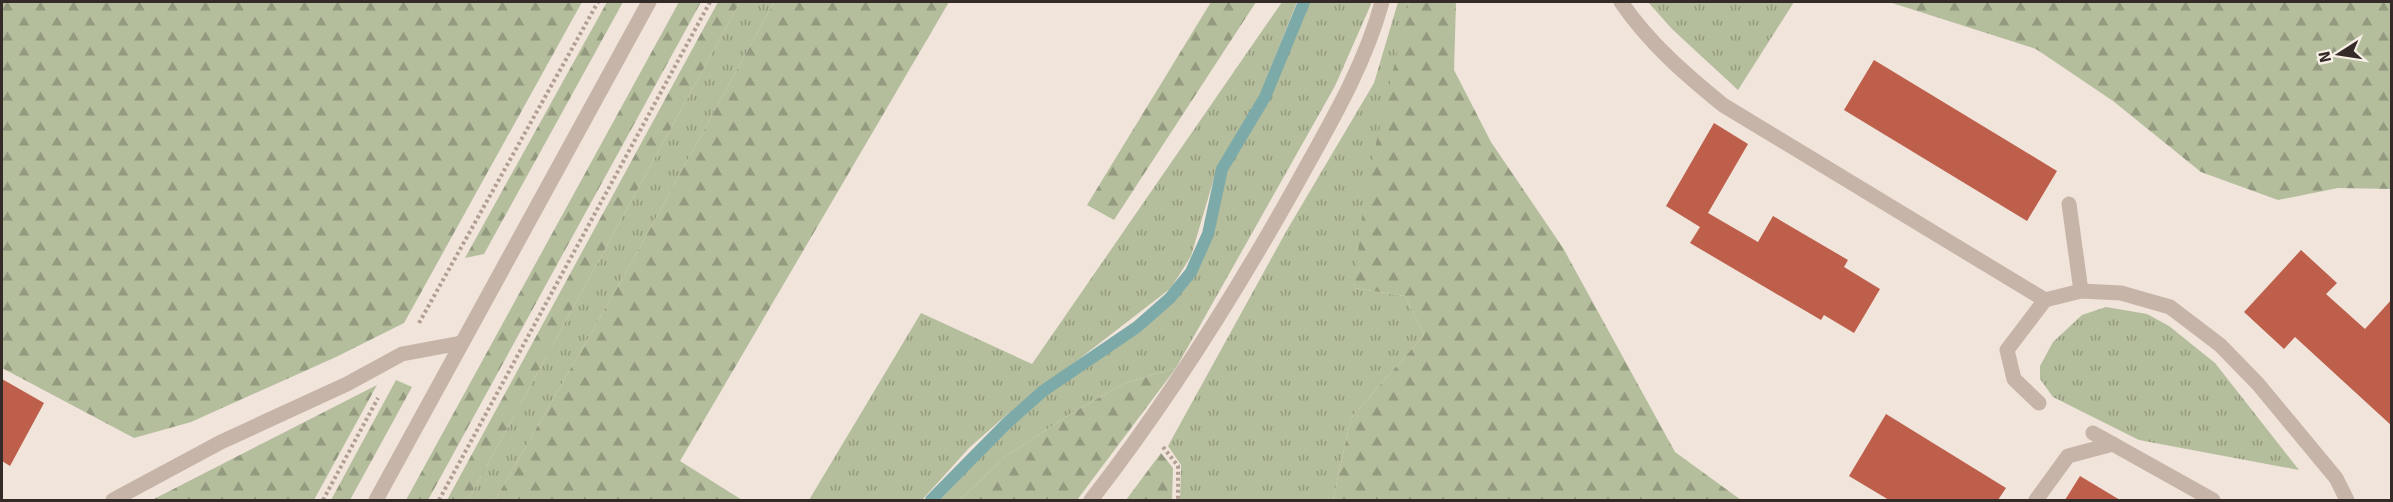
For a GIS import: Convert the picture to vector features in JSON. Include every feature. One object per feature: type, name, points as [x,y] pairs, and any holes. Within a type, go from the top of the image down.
[{"type":"street","points":[[376,501],[460,343],[649,2]]},
{"type":"street","points":[[1091,501],[1147,428],[1242,281],[1331,123],[1372,38],[1382,2]]},
{"type":"street","points":[[1622,2],[1634,20],[1675,66],[1723,105],[2045,300]]},
{"type":"street","points":[[2069,204],[2081,291]]},
{"type":"street","points":[[2039,403],[2014,379],[2007,350],[2045,300],[2081,291],[2121,293],[2170,307],[2220,345],[2258,384],[2336,478],[2347,501]]},
{"type":"street","points":[[113,501],[221,442],[347,384],[402,354],[460,343]]},
{"type":"street","points":[[2093,433],[2213,501]]},
{"type":"street","points":[[2036,501],[2068,456],[2113,444]]},
{"type":"path","points":[[402,354],[598,2]]},
{"type":"path","points":[[439,501],[710,2]]},
{"type":"path","points":[[323,501],[380,396]]},
{"type":"path","points":[[1147,428],[1178,465],[1178,501]]},
{"type":"green space","points":[[2,2],[582,2],[404,323],[336,357],[191,422],[134,438],[2,368]]},
{"type":"green space","points":[[607,2],[623,2],[484,254],[465,258]]},
{"type":"green space","points":[[679,2],[701,2],[428,500],[406,500]]},
{"type":"green space","points":[[718,2],[740,2],[468,500],[447,500]]},
{"type":"green space","points":[[740,2],[774,2],[633,260],[495,500],[468,500]]},
{"type":"green space","points":[[774,2],[949,2],[680,461],[742,500],[495,500],[633,260]]},
{"type":"green space","points":[[1211,2],[1256,2],[1114,220],[1087,205]]},
{"type":"green space","points":[[1282,2],[1297,2],[1260,95],[1217,168],[1191,256],[1171,288],[1004,417],[969,448],[922,500],[809,500],[921,313],[1032,364]]},
{"type":"green space","points":[[1307,2],[1372,2],[1335,86],[1176,368],[1125,383],[1072,413],[1005,457],[960,500],[935,500],[1008,425],[1044,393],[1139,330],[1173,300],[1193,274],[1211,235],[1225,170],[1268,99]]},
{"type":"green space","points":[[1398,2],[1409,2],[1354,288],[1405,296],[1424,335],[1351,418],[1333,500],[1180,500],[1181,465],[1168,446],[1287,230],[1374,83]]},
{"type":"green space","points":[[1409,2],[1456,2],[1454,70],[1491,142],[1563,248],[1675,452],[1741,500],[1333,500],[1351,418],[1424,335],[1405,296],[1354,288],[1365,191]]},
{"type":"green space","points":[[1648,2],[1794,2],[1738,90],[1672,29]]},
{"type":"green space","points":[[1889,2],[2391,2],[2391,189],[2338,188],[2278,200],[2201,172],[2113,101],[2036,49]]},
{"type":"green space","points":[[2106,307],[2147,314],[2169,326],[2215,363],[2299,470],[2139,440],[2053,397],[2040,379],[2040,366],[2053,342],[2082,315]]},
{"type":"green space","points":[[1176,368],[1077,500],[960,500],[1005,457],[1072,413],[1125,383]]},
{"type":"green space","points":[[396,380],[412,387],[350,500],[331,500]]},
{"type":"green space","points":[[377,385],[314,500],[152,500]]},
{"type":"green space","points":[[1161,453],[1173,468],[1172,500],[1126,500]]},
{"type":"building","points":[[1874,60],[2057,171],[2027,221],[1844,110]]},
{"type":"building","points":[[1714,123],[1748,144],[1708,213],[1758,242],[1773,216],[1848,260],[1844,267],[1880,289],[1854,333],[1824,315],[1821,320],[1690,243],[1700,227],[1666,206]]},
{"type":"building","points":[[2301,250],[2337,283],[2326,294],[2365,329],[2392,299],[2392,426],[2295,337],[2284,349],[2244,312]]},
{"type":"building","points":[[2,379],[44,403],[10,466],[2,461]]},
{"type":"building","points":[[1886,414],[2006,488],[1998,500],[1889,500],[1849,476]]},
{"type":"building","points":[[2080,476],[2120,500],[2065,500]]},
{"type":"waterway","points":[[931,500],[1007,423],[1043,391],[1137,327],[1170,298],[1191,272],[1208,234],[1222,169],[1265,97],[1304,2]]}]
